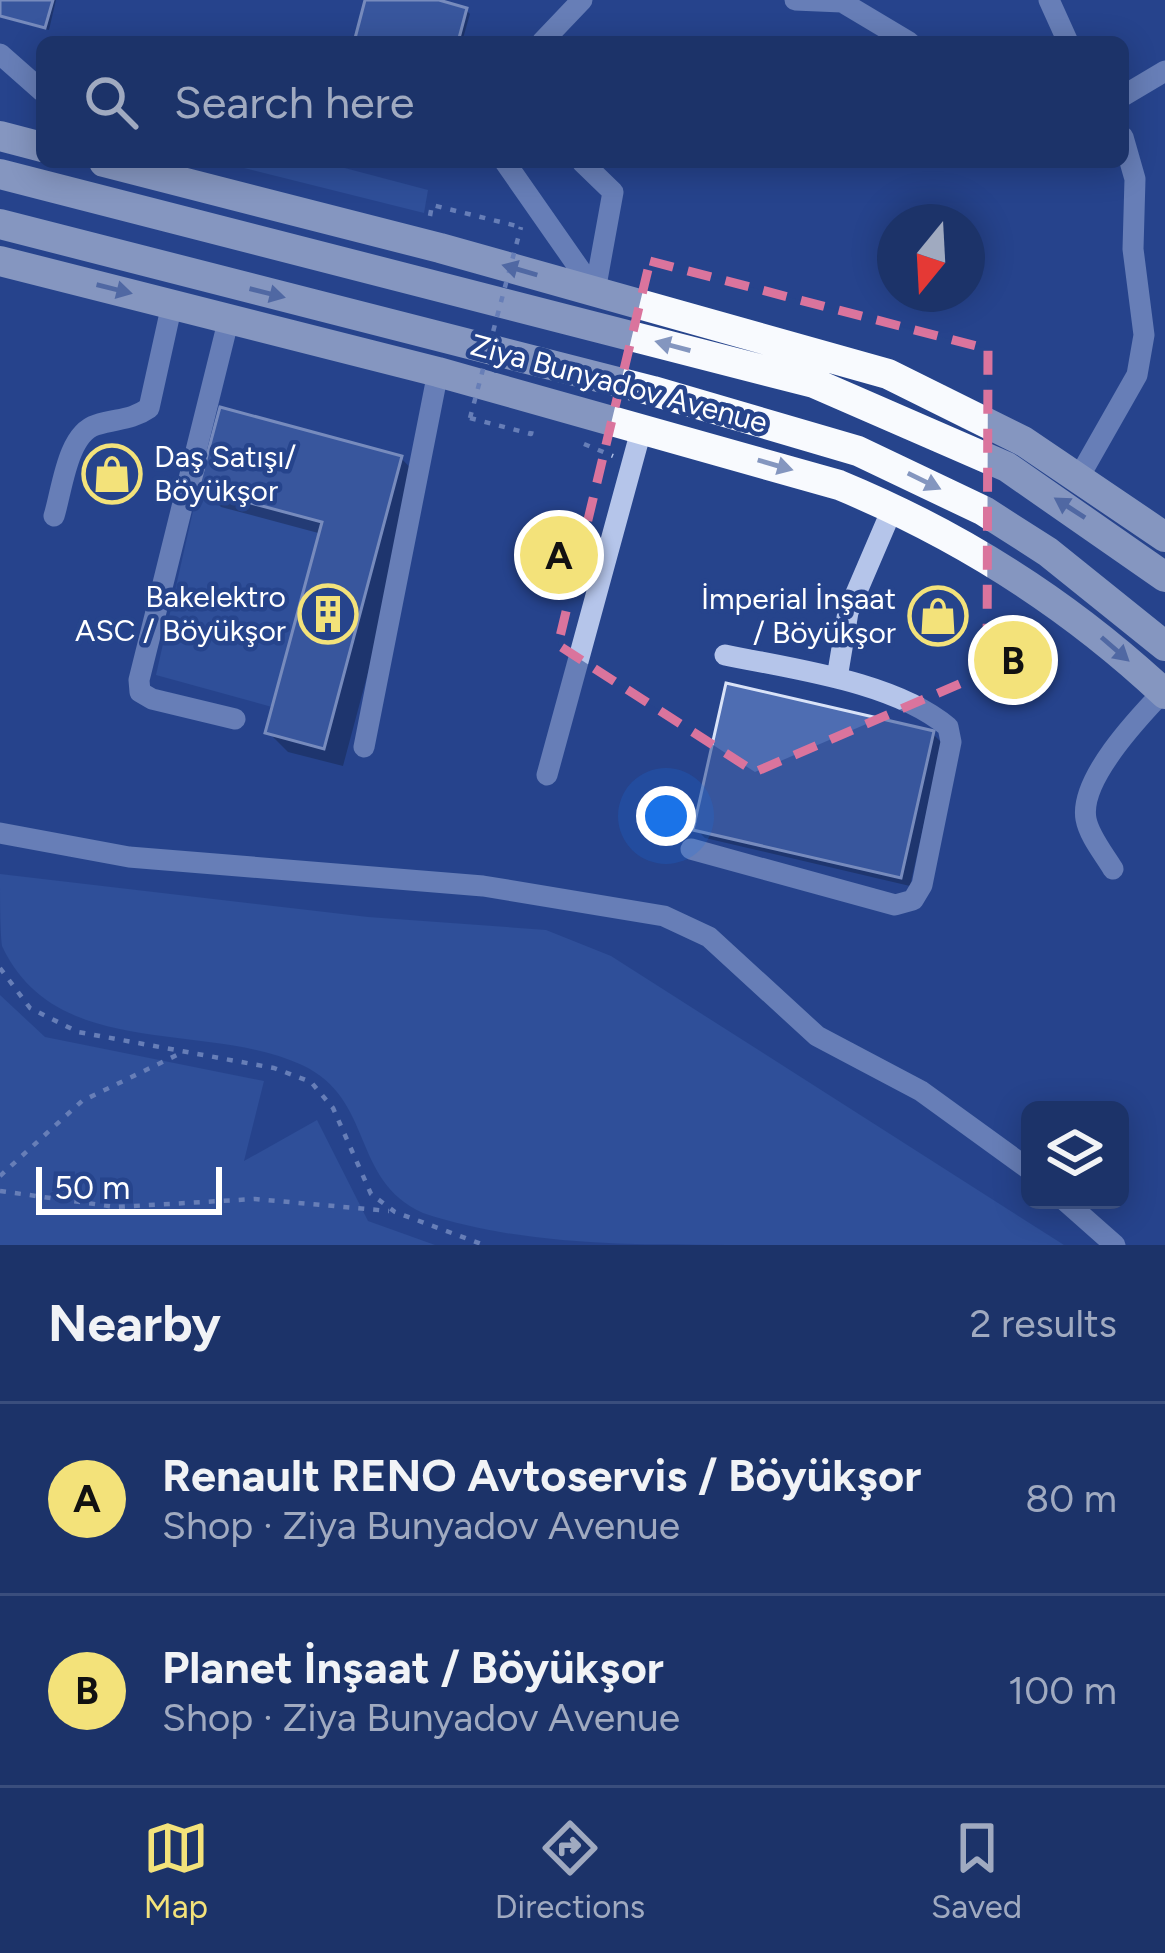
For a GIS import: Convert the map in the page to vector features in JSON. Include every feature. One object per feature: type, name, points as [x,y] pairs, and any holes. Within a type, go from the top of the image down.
[{"type":"main road","points":[[0,136],[36,145]]},
{"type":"main road","points":[[132,168],[435,233],[595,290],[825,354],[934,394],[1079,477],[1165,537]]},
{"type":"main road","name":"Ziya Bunyadov Avenue","points":[[0,174],[814,383],[1007,467],[1165,577]]},
{"type":"main road","points":[[164,216],[435,233]]},
{"type":"main road","name":"Ziya Bunyadov Avenue","points":[[0,225],[432,335],[858,451],[984,511],[1032,542],[1165,646]]},
{"type":"main road","name":"Ziya Bunyadov Avenue","points":[[0,261],[712,446],[893,508],[1035,588],[1110,643],[1164,693]]},
{"type":"main road","points":[[719,324],[887,394],[1007,467]]},
{"type":"main road","points":[[432,335],[712,446]]},
{"type":"street","points":[[548,36],[582,0]]},
{"type":"street","points":[[795,0],[842,1],[899,36]]},
{"type":"street","points":[[1049,0],[1065,36]]},
{"type":"street","points":[[0,54],[36,86]]},
{"type":"street","points":[[1129,92],[1165,71]]},
{"type":"street","points":[[1079,477],[1137,375],[1144,335],[1133,249],[1135,179],[1129,158]]},
{"type":"street","points":[[509,168],[595,290]]},
{"type":"street","points":[[588,168],[613,192],[595,290]]},
{"type":"street","points":[[54,516],[77,439],[89,426],[132,420],[149,408],[172,304]]},
{"type":"street","points":[[229,318],[139,680],[140,692],[152,699],[235,719]]},
{"type":"street","points":[[364,747],[438,372]]},
{"type":"street","points":[[547,775],[642,427]]},
{"type":"street","points":[[837,678],[848,611],[893,508]]},
{"type":"street","points":[[691,849],[895,905],[914,900],[922,885],[951,742],[948,727],[932,714],[837,678],[725,655]]},
{"type":"street","points":[[1113,869],[1087,823],[1086,808],[1114,745],[1164,693]]},
{"type":"street","points":[[0,833],[129,857],[483,886],[664,916],[709,937],[817,1036],[921,1091],[1021,1163]]},
{"type":"street","points":[[1074,1209],[1115,1245]]},
{"type":"path","points":[[435,233],[432,205],[520,227],[470,418],[530,434]]},
{"type":"path","points":[[0,968],[31,1008],[78,1032],[274,1067],[311,1082],[333,1108],[371,1194],[395,1211],[484,1245]]},
{"type":"path","points":[[0,1176],[82,1102],[181,1053]]},
{"type":"path","points":[[0,1191],[116,1208],[255,1199],[395,1211]]},
{"type":"highlighted area","points":[[650,261],[988,349],[987,672],[755,772],[558,645]]},
{"type":"shaded area","points":[[244,168],[345,168],[428,190],[424,213]]},
{"type":"shaded area","points":[[198,489],[322,522],[272,707],[156,675]]},
{"type":"shaded area","points":[[0,874],[368,917],[546,930],[611,956],[1064,1245],[612,1243],[497,1232],[423,1213],[400,1199],[384,1181],[341,1098],[302,1065],[263,1052],[95,1023],[58,1007],[26,983],[2,946]]},
{"type":"shaded area","points":[[0,995],[45,1037],[264,1081],[244,1161],[317,1120],[368,1221],[435,1245],[0,1245]]},
{"type":"building","points":[[0,0],[53,0],[45,28],[0,16]]},
{"type":"building","points":[[365,0],[439,0],[467,8],[460,36],[356,36]]},
{"type":"building","name":"Bakelektro ASC / Böyükşor","points":[[220,407],[402,456],[324,749],[265,733],[322,522],[198,489]]},
{"type":"building","points":[[726,683],[934,731],[901,878],[693,830]]},
{"type":"place","name":"Daş Satışı/ Böyükşor","points":[[112,474]]},
{"type":"place","name":"Renault RENO Avtoservis / Böyükşor","points":[[559,555]]},
{"type":"place","name":"Bakelektro ASC / Böyükşor","points":[[328,614]]},
{"type":"place","name":"İmperial İnşaat / Böyükşor","points":[[938,616]]},
{"type":"place","name":"Planet İnşaat / Böyükşor","points":[[1013,660]]}]
